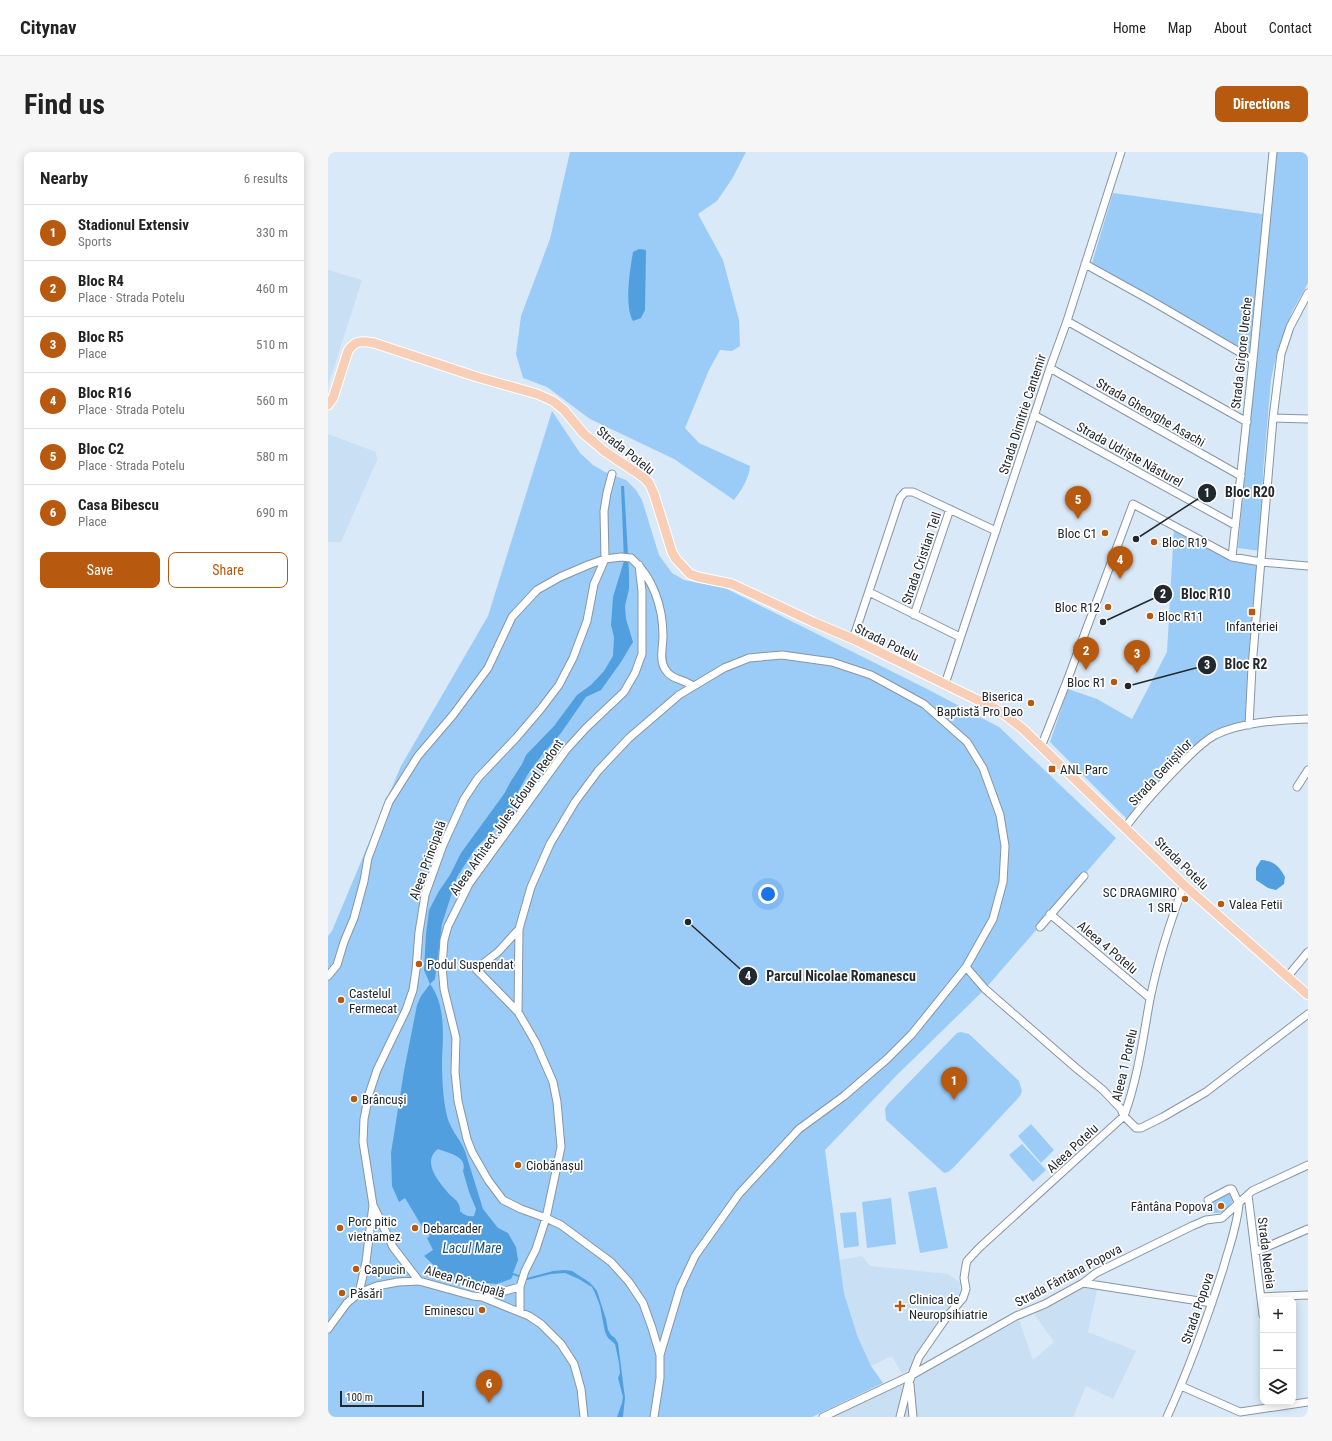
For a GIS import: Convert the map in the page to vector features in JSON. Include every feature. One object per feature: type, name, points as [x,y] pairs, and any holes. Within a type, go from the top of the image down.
[{"type":"main road","name":"Strada Potelu","points":[[328,406],[333,398],[348,351],[356,342],[367,342],[548,398],[564,410],[584,434],[604,451],[629,467],[649,483],[654,494],[672,552],[676,559],[690,574],[732,584],[812,622],[853,639],[1005,715],[1023,729],[1184,885],[1308,995]]},
{"type":"street","name":"Strada Dimitrie Cantemir","points":[[944,684],[1067,321],[1121,152]]},
{"type":"street","name":"Strada Grigore Ureche","points":[[1232,557],[1273,152]]},
{"type":"street","points":[[1085,264],[1253,360]]},
{"type":"street","points":[[1249,725],[1273,418],[1281,354],[1290,326],[1308,294]]},
{"type":"street","points":[[1067,321],[1246,422]]},
{"type":"street","name":"Strada Gheorghe Asachi","points":[[1050,368],[1241,476]]},
{"type":"street","name":"Strada Udriște Năsturel","points":[[1034,415],[1235,525]]},
{"type":"street","points":[[1273,418],[1308,419]]},
{"type":"street","points":[[605,559],[604,511],[606,493],[612,474]]},
{"type":"street","points":[[853,639],[902,494],[905,492],[914,492],[996,531]]},
{"type":"street","points":[[1041,747],[1133,504],[1232,557],[1261,562],[1308,566]]},
{"type":"street","name":"Strada Cristian Tell","points":[[914,615],[950,509]]},
{"type":"street","points":[[328,976],[337,965],[344,942],[354,918],[364,881],[368,858],[389,802],[418,756],[453,715],[488,668],[512,617],[537,590],[560,577],[605,559],[621,557],[631,558],[647,575],[661,611],[663,634],[662,659],[664,669],[677,680],[687,681],[693,686]]},
{"type":"street","name":"Aleea Principală","points":[[359,1293],[368,1251],[373,1205],[363,1142],[364,1119],[369,1094],[377,1070],[406,1010],[413,990],[421,911],[425,895],[440,852],[464,799],[478,778],[516,738],[559,685],[587,621],[594,584],[605,559]]},
{"type":"street","name":"Aleea Arhitect Jules Édouard Redont","points":[[546,1218],[521,1209],[503,1200],[488,1180],[472,1152],[467,1139],[458,1101],[455,1072],[456,1038],[444,989],[442,966],[444,940],[456,908],[474,878],[566,750],[586,728],[624,692],[635,673],[642,654],[642,591],[639,565]]},
{"type":"street","points":[[869,592],[960,637]]},
{"type":"street","points":[[518,1012],[519,929],[531,886],[550,844],[575,802],[598,771],[629,738],[679,695],[724,668],[749,658],[782,655],[832,662],[871,675],[924,704],[967,742],[983,768],[1000,815],[1005,846],[1003,882],[993,919],[966,967],[912,1034],[887,1059],[844,1096],[799,1129],[739,1194],[695,1256],[680,1288],[660,1355]]},
{"type":"street","name":"Strada Geniștilor","points":[[1125,828],[1168,778],[1197,749],[1214,736],[1232,729],[1249,725],[1308,719]]},
{"type":"street","points":[[1297,787],[1308,770]]},
{"type":"street","points":[[1040,927],[1084,876]]},
{"type":"street","name":"Aleea 1 Potelu","points":[[1124,1116],[1133,1088],[1160,954],[1184,885]]},
{"type":"street","name":"Aleea 4 Potelu","points":[[1050,914],[1150,998]]},
{"type":"street","points":[[519,929],[498,952],[476,969],[518,1012],[536,1043],[553,1082],[557,1102],[561,1147],[546,1218],[536,1249],[525,1271],[520,1287],[520,1311],[541,1324],[561,1344],[574,1364],[581,1389],[584,1417]]},
{"type":"street","points":[[1288,976],[1308,952]]},
{"type":"street","name":"Aleea 1 Potelu","points":[[966,967],[985,989],[1102,1090],[1121,1109],[1124,1116]]},
{"type":"street","points":[[1124,1116],[1136,1128],[1141,1128],[1164,1117],[1206,1092],[1308,1014]]},
{"type":"street","name":"Aleea Potelu","points":[[912,1375],[919,1357],[946,1318],[963,1298],[966,1289],[964,1271],[967,1261],[979,1248],[1124,1116]]},
{"type":"street","name":"Strada Fântâna Popova","points":[[823,1417],[912,1375],[1016,1316],[1045,1304],[1083,1283],[1096,1273],[1192,1226],[1206,1220],[1222,1218],[1252,1191],[1308,1165]]},
{"type":"street","points":[[1208,1200],[1229,1188],[1232,1190],[1239,1204]]},
{"type":"street","name":"Strada Nedeia","points":[[1248,1195],[1261,1297]]},
{"type":"street","name":"Strada Popova","points":[[1167,1417],[1181,1386],[1212,1303],[1238,1220],[1239,1204]]},
{"type":"street","name":"Aleea Principală","points":[[373,1205],[393,1247],[419,1281],[473,1296],[482,1297],[520,1311]]},
{"type":"street","points":[[546,1218],[561,1226],[606,1258],[629,1282],[643,1303],[660,1355],[660,1378],[654,1417]]},
{"type":"street","points":[[1255,1252],[1308,1229]]},
{"type":"street","points":[[328,1329],[347,1303],[359,1293],[377,1286],[398,1282],[419,1281]]},
{"type":"street","points":[[1083,1283],[1212,1303]]},
{"type":"street","points":[[482,1297],[520,1287]]},
{"type":"street","points":[[1261,1297],[1308,1295]]},
{"type":"street","points":[[900,1417],[903,1402],[912,1375]]},
{"type":"street","points":[[912,1375],[910,1389],[913,1417]]},
{"type":"street","points":[[1181,1386],[1240,1414],[1273,1405]]},
{"type":"street","points":[[1296,1403],[1308,1402]]},
{"type":"shaded area","points":[[570,152],[746,152],[732,179],[717,201],[698,214],[723,260],[739,320],[740,346],[732,351],[720,350],[709,370],[685,428],[699,443],[750,466],[747,480],[734,500],[674,459],[590,419],[547,387],[523,378],[516,354],[521,316],[550,239]]},
{"type":"shaded area","points":[[1273,152],[1308,152],[1308,283],[1292,312],[1277,352],[1271,380],[1263,472],[1261,551],[1238,548],[1255,358],[1092,263],[1113,193],[1269,215]]},
{"type":"shaded area","points":[[328,270],[362,280],[328,386]]},
{"type":"shaded area","points":[[552,411],[580,453],[593,465],[605,472],[626,480],[636,490],[642,500],[659,555],[672,573],[684,580],[725,588],[929,690],[999,727],[1116,838],[985,989],[896,1076],[825,1150],[844,1293],[857,1335],[871,1366],[883,1383],[812,1417],[328,1417],[328,936],[332,931],[401,766],[488,616]]},
{"type":"shaded area","points":[[328,434],[376,452],[377,460],[341,542],[328,542]]},
{"type":"shaded area","points":[[1174,528],[1233,560],[1260,565],[1247,721],[1205,738],[1165,774],[1128,820],[1050,742],[1068,689],[1097,699],[1132,719],[1167,652]]},
{"type":"shaded area","points":[[961,1032],[969,1034],[1019,1081],[1022,1091],[1020,1096],[953,1168],[944,1173],[886,1120],[885,1109],[888,1104],[957,1033]]},
{"type":"shaded area","points":[[1031,1124],[1054,1150],[1041,1163],[1018,1136]]},
{"type":"shaded area","points":[[1022,1144],[1046,1170],[1033,1182],[1009,1155]]},
{"type":"shaded area","points":[[936,1187],[948,1248],[920,1253],[908,1192]]},
{"type":"shaded area","points":[[1230,1191],[1234,1199],[1227,1209],[1223,1212],[1211,1213],[1210,1208],[1213,1199]]},
{"type":"shaded area","points":[[891,1198],[896,1244],[867,1248],[862,1202]]},
{"type":"shaded area","points":[[856,1212],[859,1246],[844,1248],[840,1213]]},
{"type":"shaded area","name":"Clinica de Neuropsihiatrie","points":[[862,1256],[870,1266],[948,1274],[961,1283],[959,1296],[916,1354],[909,1370],[902,1374],[892,1356],[871,1366],[857,1335],[844,1293],[840,1260]]},
{"type":"shaded area","points":[[1084,1288],[1097,1290],[1088,1332],[1136,1351],[1113,1399],[1086,1386],[1073,1417],[830,1417],[903,1381],[913,1381],[917,1375],[1019,1320],[1033,1360],[1054,1342],[1034,1314]]},
{"type":"water","points":[[639,249],[646,250],[645,310],[641,318],[633,321],[630,314],[628,297],[629,278],[633,252]]},
{"type":"water","points":[[621,486],[624,486],[629,572],[629,589],[625,606],[626,619],[633,642],[601,690],[586,697],[561,733],[542,755],[528,774],[519,790],[512,811],[475,849],[457,877],[442,924],[435,979],[430,984],[424,970],[429,910],[439,891],[450,875],[461,853],[504,794],[526,755],[554,726],[577,695],[591,685],[604,671],[613,656],[614,637],[611,625],[613,597],[624,561]]},
{"type":"water","points":[[1261,860],[1276,865],[1285,877],[1284,884],[1276,890],[1268,888],[1256,880],[1256,868]]},
{"type":"water","name":"Lacul Mare","points":[[430,984],[439,1001],[443,1041],[443,1082],[447,1116],[450,1125],[465,1151],[483,1209],[498,1228],[508,1233],[516,1247],[518,1260],[513,1273],[527,1278],[553,1271],[572,1271],[589,1282],[597,1291],[608,1330],[618,1343],[625,1398],[623,1417],[617,1417],[623,1397],[618,1378],[620,1373],[615,1344],[608,1338],[605,1332],[600,1306],[592,1287],[565,1273],[551,1274],[527,1280],[513,1275],[511,1279],[497,1284],[474,1282],[445,1276],[424,1256],[433,1250],[427,1238],[430,1236],[425,1227],[423,1228],[405,1198],[399,1202],[392,1186],[391,1153],[404,1071],[417,1005],[421,996]],"holes":[[[438,1149],[456,1156],[463,1162],[463,1171],[476,1209],[474,1216],[463,1214],[460,1211],[460,1206],[433,1172],[431,1160],[433,1154]]]},
{"type":"place","name":"Bloc C2","points":[[1078,519]]},
{"type":"place","name":"Bloc C1","points":[[1105,533]]},
{"type":"place","name":"Bloc R20","points":[[1136,539]]},
{"type":"place","name":"Bloc R19","points":[[1154,542]]},
{"type":"place","name":"Bloc R16","points":[[1120,579]]},
{"type":"place","name":"Bloc R12","points":[[1108,607]]},
{"type":"place","name":"Infanteriei","points":[[1252,612]]},
{"type":"place","name":"Bloc R11","points":[[1150,616]]},
{"type":"place","name":"Bloc R10","points":[[1103,622]]},
{"type":"place","name":"Bloc R4","points":[[1086,670]]},
{"type":"place","name":"Bloc R5","points":[[1137,673]]},
{"type":"place","name":"Bloc R1","points":[[1114,682]]},
{"type":"place","name":"Bloc R2","points":[[1128,686]]},
{"type":"place","name":"Biserica Baptistă Pro Deo","points":[[1031,703]]},
{"type":"place","name":"ANL Parc","points":[[1052,769]]},
{"type":"place","name":"SC DRAGMIRO 1 SRL","points":[[1185,899]]},
{"type":"place","name":"Valea Fetii","points":[[1221,904]]},
{"type":"place","name":"Parcul Nicolae Romanescu","points":[[688,922]]},
{"type":"place","name":"Podul Suspendat","points":[[419,964]]},
{"type":"place","name":"Castelul Fermecat","points":[[341,1000]]},
{"type":"place","name":"Brâncuși","points":[[354,1099]]},
{"type":"place","name":"Stadionul Extensiv","points":[[954,1100]]},
{"type":"place","name":"Ciobănașul","points":[[518,1165]]},
{"type":"place","name":"Fântâna Popova","points":[[1221,1206]]},
{"type":"place","name":"Porc pitic vietnamez","points":[[340,1228]]},
{"type":"place","name":"Debarcader","points":[[415,1228]]},
{"type":"place","name":"Capucin","points":[[356,1269]]},
{"type":"place","name":"Păsări","points":[[342,1293]]},
{"type":"place","name":"Clinica de Neuropsihiatrie","points":[[900,1306]]},
{"type":"place","name":"Eminescu","points":[[482,1310]]},
{"type":"place","name":"Casa Bibescu","points":[[489,1403]]}]
